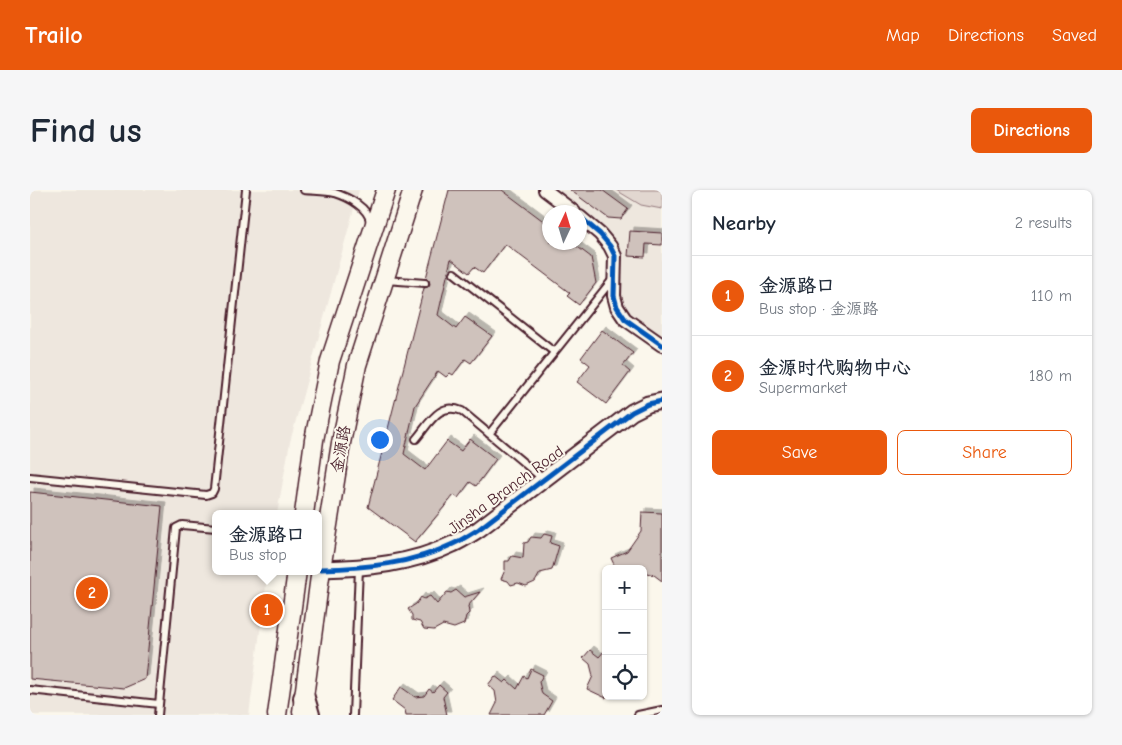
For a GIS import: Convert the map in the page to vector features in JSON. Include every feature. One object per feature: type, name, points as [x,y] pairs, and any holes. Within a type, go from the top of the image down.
[{"type":"main road","name":"金源路","points":[[305,510],[314,440],[330,361],[386,190]]},
{"type":"main road","name":"金源路","points":[[322,563],[341,443],[357,365],[412,190]]},
{"type":"main road","points":[[277,715],[295,575]]},
{"type":"main road","name":"金源路","points":[[305,709],[320,575]]},
{"type":"main road","points":[[280,691],[282,698],[287,704],[299,704],[305,709]]},
{"type":"street","points":[[545,190],[565,205]]},
{"type":"street","points":[[587,223],[600,234],[610,246],[615,256],[614,296],[617,307],[625,319],[662,345]]},
{"type":"street","name":"Jinsha Branch Road","points":[[322,569],[359,568],[395,562],[427,555],[454,544],[479,529],[632,412],[648,404],[662,401]]},
{"type":"lane","points":[[30,477],[206,495],[212,493],[214,489],[246,190]]},
{"type":"lane","points":[[304,190],[335,193],[352,201],[370,217],[371,235]]},
{"type":"lane","points":[[454,273],[554,352]]},
{"type":"lane","points":[[488,434],[614,277]]},
{"type":"lane","points":[[384,279],[425,283]]},
{"type":"lane","points":[[416,439],[440,410],[447,408],[462,410],[543,480]]},
{"type":"lane","points":[[158,715],[176,528],[182,525],[212,528]]},
{"type":"lane","points":[[353,715],[359,568]]},
{"type":"lane","points":[[30,690],[159,704]]},
{"type":"lane","points":[[638,715],[662,710]]},
{"type":"shaded area","points":[[30,190],[359,190],[290,442],[278,510],[212,510],[212,575],[267,575],[249,715],[30,715]]},
{"type":"shaded area","points":[[556,190],[662,190],[662,337],[630,316],[623,305],[620,293],[623,258],[615,240],[601,225],[587,214],[587,205],[575,205]]},
{"type":"shaded area","points":[[616,190],[662,190],[662,209],[641,205]]},
{"type":"building","points":[[449,190],[502,190],[542,220],[542,250],[582,250],[591,257],[596,283],[579,305],[567,296],[570,293],[505,244],[483,273],[474,267],[469,273],[451,259],[438,315],[456,329],[465,317],[492,336],[471,363],[465,359],[453,375],[450,373],[446,377],[438,371],[415,406],[404,454],[425,470],[447,441],[461,451],[470,439],[496,459],[476,486],[470,482],[458,498],[454,495],[415,542],[368,507],[424,288],[430,284],[426,278]]},
{"type":"building","points":[[570,190],[602,190],[628,209],[621,219],[608,218]]},
{"type":"building","points":[[630,231],[662,233],[662,245],[646,244],[645,257],[628,256]]},
{"type":"building","points":[[602,330],[633,353],[623,366],[630,372],[606,404],[577,382],[590,365],[581,358]]},
{"type":"building","points":[[30,492],[162,506],[145,679],[124,688],[30,679]]},
{"type":"building","points":[[642,512],[662,513],[662,581],[654,575],[647,573],[647,565],[614,565],[611,558],[627,551],[641,531]]},
{"type":"building","points":[[544,534],[552,536],[550,543],[559,546],[552,570],[540,573],[535,582],[526,586],[518,583],[511,585],[508,581],[501,579],[505,570],[505,561],[509,561],[512,556],[523,558],[524,543],[528,542],[531,537],[541,538]]},
{"type":"building","points":[[456,590],[464,597],[480,592],[468,606],[469,613],[464,624],[454,628],[443,625],[434,630],[424,629],[420,622],[412,620],[412,615],[408,609],[416,604],[421,597],[424,599],[430,596],[437,604],[447,592],[451,593]]},
{"type":"building","points":[[590,650],[599,657],[602,654],[602,696],[587,689],[593,676],[590,664],[583,658]]},
{"type":"building","points":[[531,669],[543,675],[539,682],[542,694],[552,701],[544,715],[491,715],[497,703],[495,691],[488,685],[495,676],[504,683],[507,680],[517,689],[524,676],[527,678]]},
{"type":"building","points":[[439,685],[447,692],[443,697],[447,715],[406,715],[405,710],[392,700],[401,687],[415,697],[424,696],[429,689],[433,692]]},
{"type":"cycle path","points":[[587,223],[600,234],[610,246],[615,256],[614,296],[617,307],[625,319],[662,345]]},
{"type":"cycle path","points":[[322,569],[388,564],[437,551],[456,542],[479,529],[632,412],[648,404],[662,401]]},
{"type":"place","name":"金源时代购物中心","points":[[92,593]]},
{"type":"place","name":"金源路口","points":[[267,610]]}]
